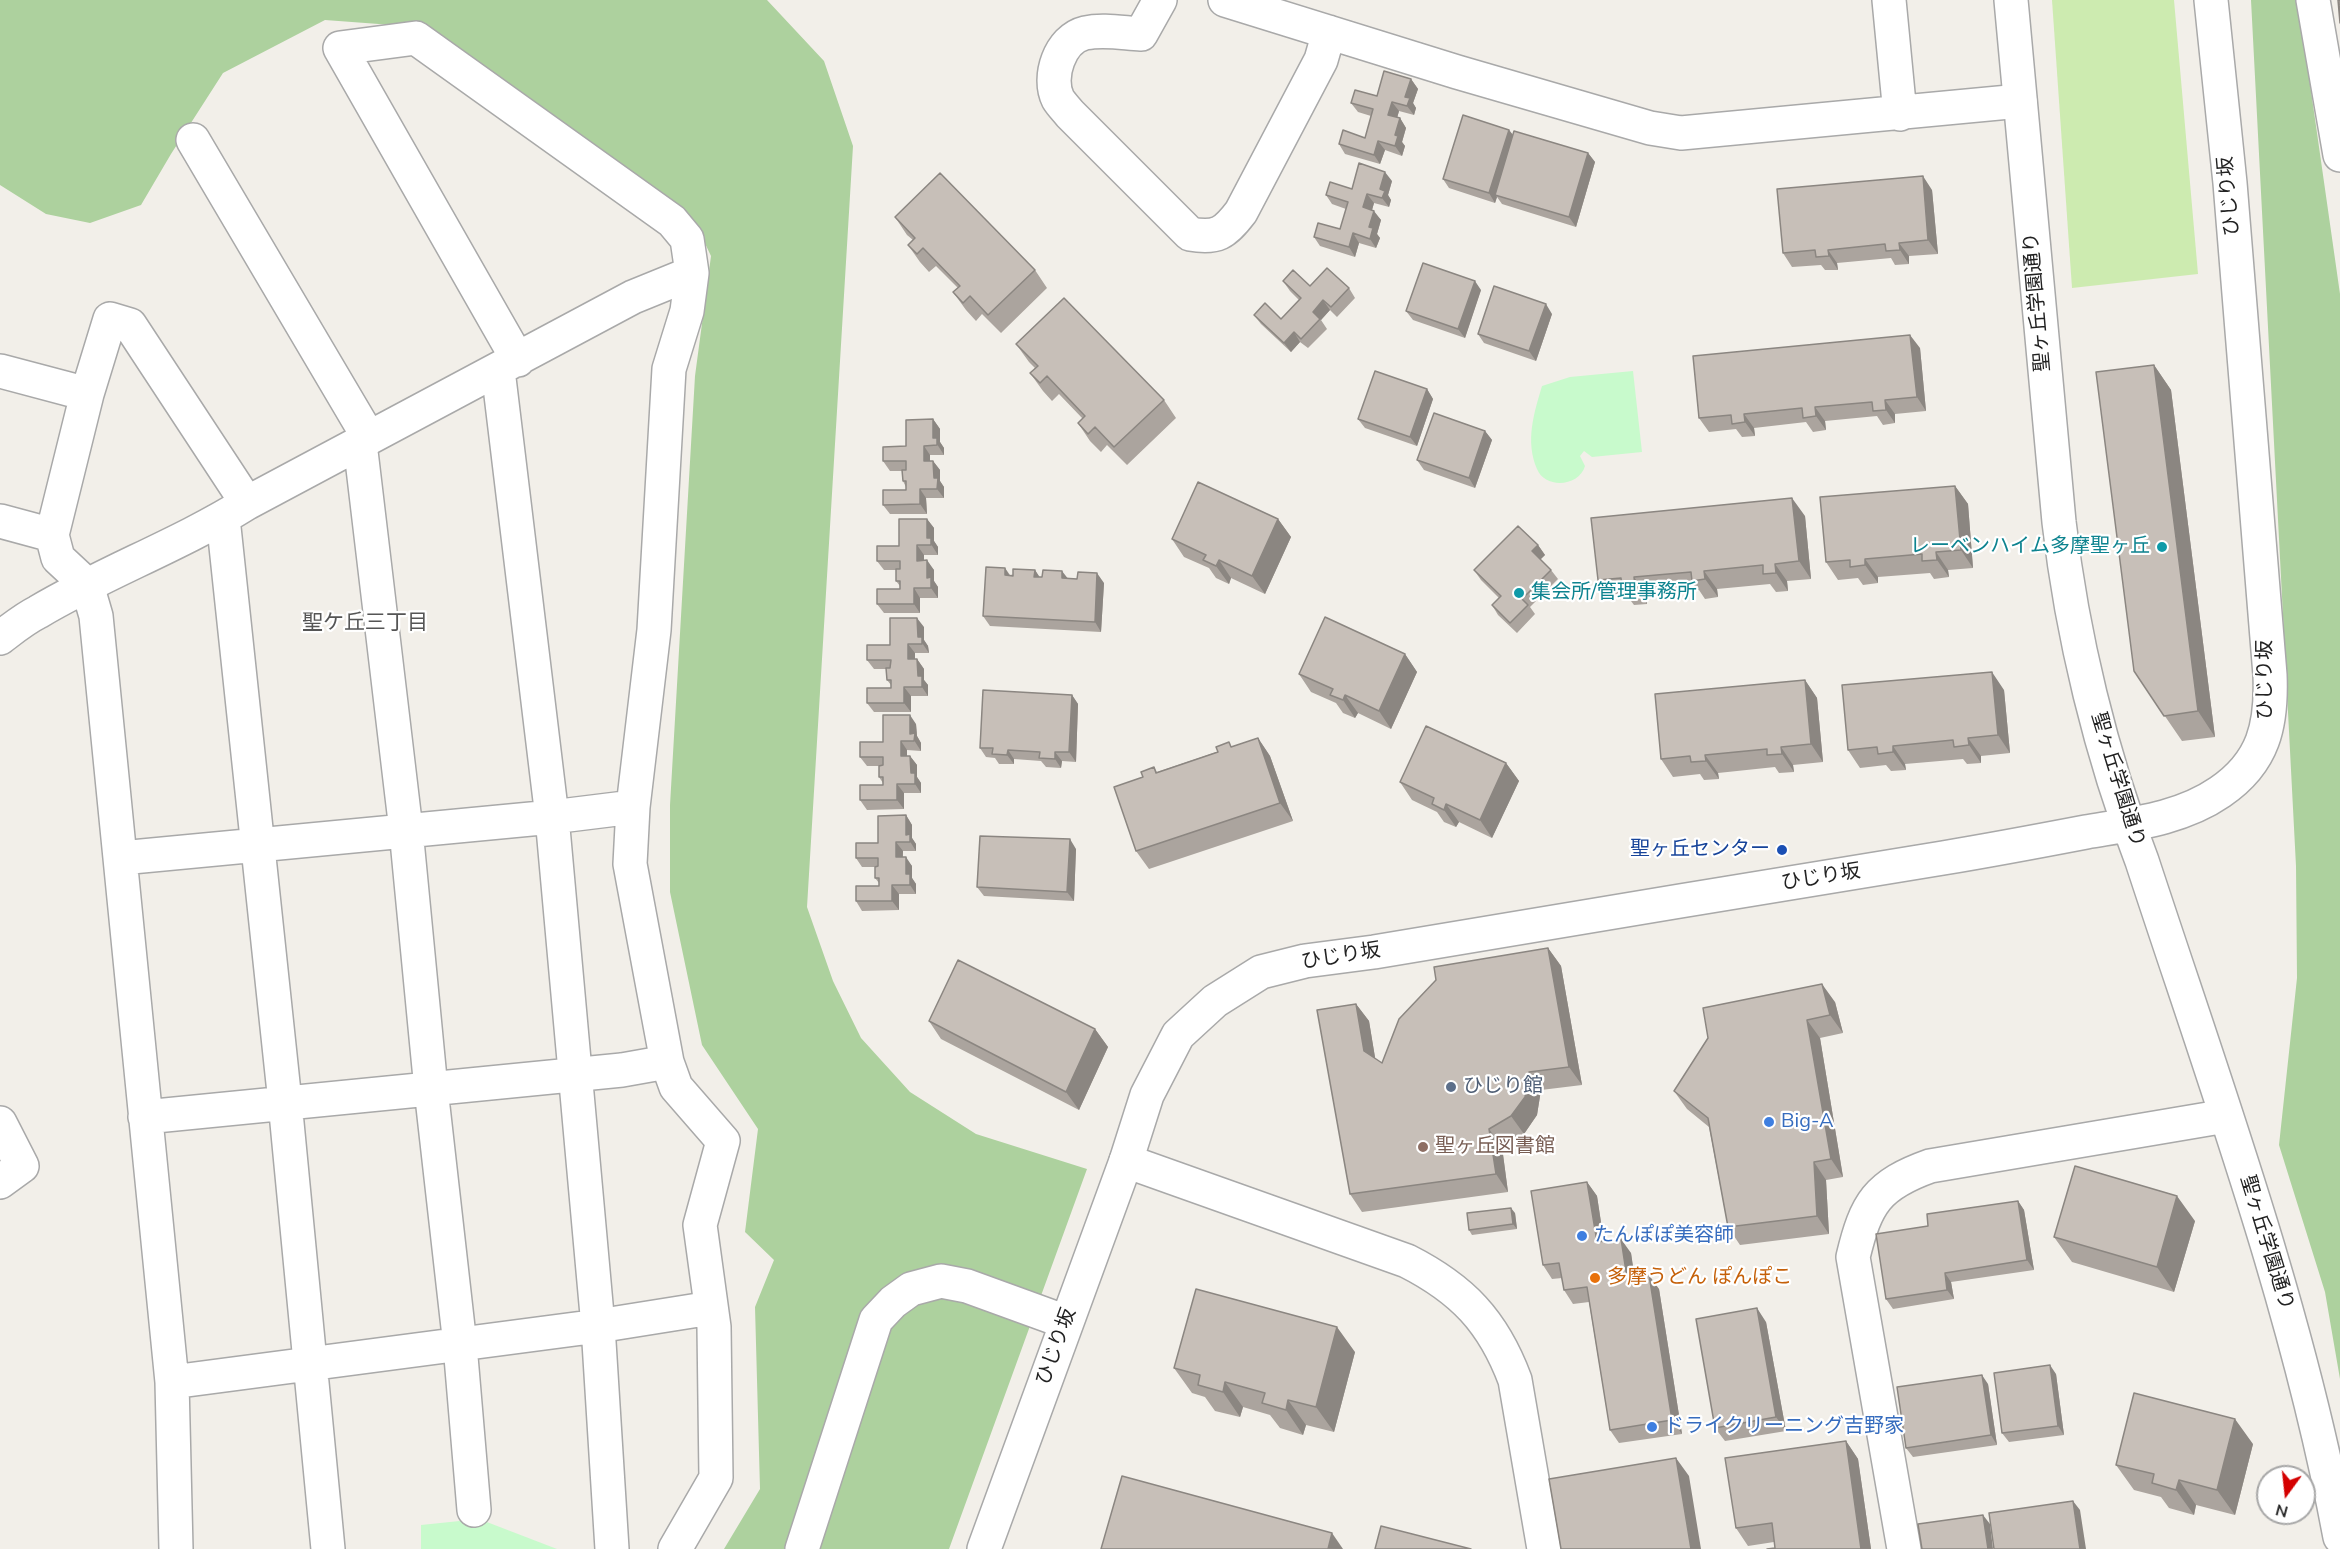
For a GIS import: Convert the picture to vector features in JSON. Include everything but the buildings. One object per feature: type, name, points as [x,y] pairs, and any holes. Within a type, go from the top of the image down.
[{"type":"street","points":[[1160,0],[1141,34],[1094,32],[1082,34],[1070,41],[1061,51],[1057,63],[1055,79],[1058,98],[1070,114],[1190,234],[1205,237],[1218,235],[1230,227],[1241,212],[1321,60],[1329,32]]},
{"type":"street","points":[[1225,0],[1650,128],[1681,133],[2020,101]]},
{"type":"street","points":[[1889,0],[1900,114]]},
{"type":"street","name":"聖ヶ丘学園通り","points":[[2011,0],[2063,561],[2079,647],[2128,824],[2265,1235],[2297,1347],[2327,1467],[2340,1537]]},
{"type":"street","name":"ひじり坂","points":[[984,1549],[1126,1161],[1147,1095],[1178,1035],[1215,1001],[1261,972],[1305,961],[1374,952],[1961,855],[2166,817],[2203,802],[2220,792],[2236,780],[2252,762],[2264,741],[2269,717],[2270,675],[2230,183],[2211,0]]},
{"type":"street","points":[[2313,0],[2340,155]]},
{"type":"street","points":[[612,1549],[598,1326],[508,365],[340,48],[416,38],[672,221],[687,239],[692,273],[687,311],[669,369],[654,630],[633,807],[630,864],[667,1062],[676,1087],[723,1141],[700,1225],[714,1327],[716,1478],[675,1549]]},
{"type":"street","points":[[193,140],[364,440],[431,1089],[460,1345],[474,1510]]},
{"type":"street","points":[[0,638],[36,613],[87,585],[235,511],[633,297],[692,273]]},
{"type":"street","points":[[176,1549],[172,1382],[96,615],[87,585],[58,558],[52,535],[87,394],[110,319],[130,325],[235,511],[258,844],[328,1549]]},
{"type":"street","points":[[0,371],[87,394]]},
{"type":"street","points":[[0,521],[52,535]]},
{"type":"street","points":[[121,858],[552,817],[633,807]]},
{"type":"street","points":[[145,1117],[622,1070],[667,1062]]},
{"type":"street","points":[[1904,1549],[1853,1257],[1860,1228],[1880,1194],[1903,1176],[1930,1166],[2226,1116]]},
{"type":"street","points":[[0,1123],[22,1166],[0,1182]]},
{"type":"street","points":[[1126,1161],[1407,1261],[1436,1276],[1465,1299],[1490,1328],[1506,1355],[1515,1380],[1544,1549]]},
{"type":"street","points":[[802,1549],[876,1320],[893,1302],[912,1289],[941,1281],[967,1286],[1066,1322]]},
{"type":"street","points":[[172,1382],[460,1345],[711,1308]]},
{"type":"green space","points":[[0,0],[767,0],[824,61],[853,146],[807,907],[833,981],[861,1038],[910,1092],[976,1134],[1087,1169],[949,1549],[724,1549],[760,1489],[755,1307],[774,1260],[745,1232],[758,1129],[702,1045],[670,892],[670,805],[695,376],[711,256],[701,235],[419,27],[325,20],[223,73],[141,205],[90,223],[46,214],[0,185]]},
{"type":"green space","points":[[2052,0],[2174,0],[2198,274],[2072,288]]},
{"type":"green space","points":[[2251,0],[2298,0],[2340,294],[2340,1379],[2325,1292],[2279,1145],[2297,978],[2296,866]]},
{"type":"green space","points":[[1633,371],[1642,452],[1592,457],[1584,451],[1580,456],[1585,466],[1576,478],[1562,483],[1547,480],[1541,475],[1533,459],[1531,438],[1542,386],[1570,377]]},
{"type":"green space","points":[[479,1519],[557,1549],[421,1549],[421,1525]]},
{"type":"place","name":"レーベンハイム多摩聖ヶ丘","points":[[2162,547]]},
{"type":"place","name":"集会所/管理事務所","points":[[1519,593]]},
{"type":"place","name":"聖ヶ丘センター","points":[[1782,850]]},
{"type":"place","name":"ひじり館","points":[[1451,1087]]},
{"type":"place","name":"Big-A","points":[[1769,1122]]},
{"type":"place","name":"聖ヶ丘図書館","points":[[1423,1147]]},
{"type":"place","name":"たんぽぽ美容師","points":[[1582,1236]]},
{"type":"place","name":"多摩うどん ぽんぽこ","points":[[1595,1278]]},
{"type":"place","name":"ドライクリーニング吉野家","points":[[1652,1427]]},
{"type":"district","name":"聖ケ丘三丁目","points":[[365,624]]}]
